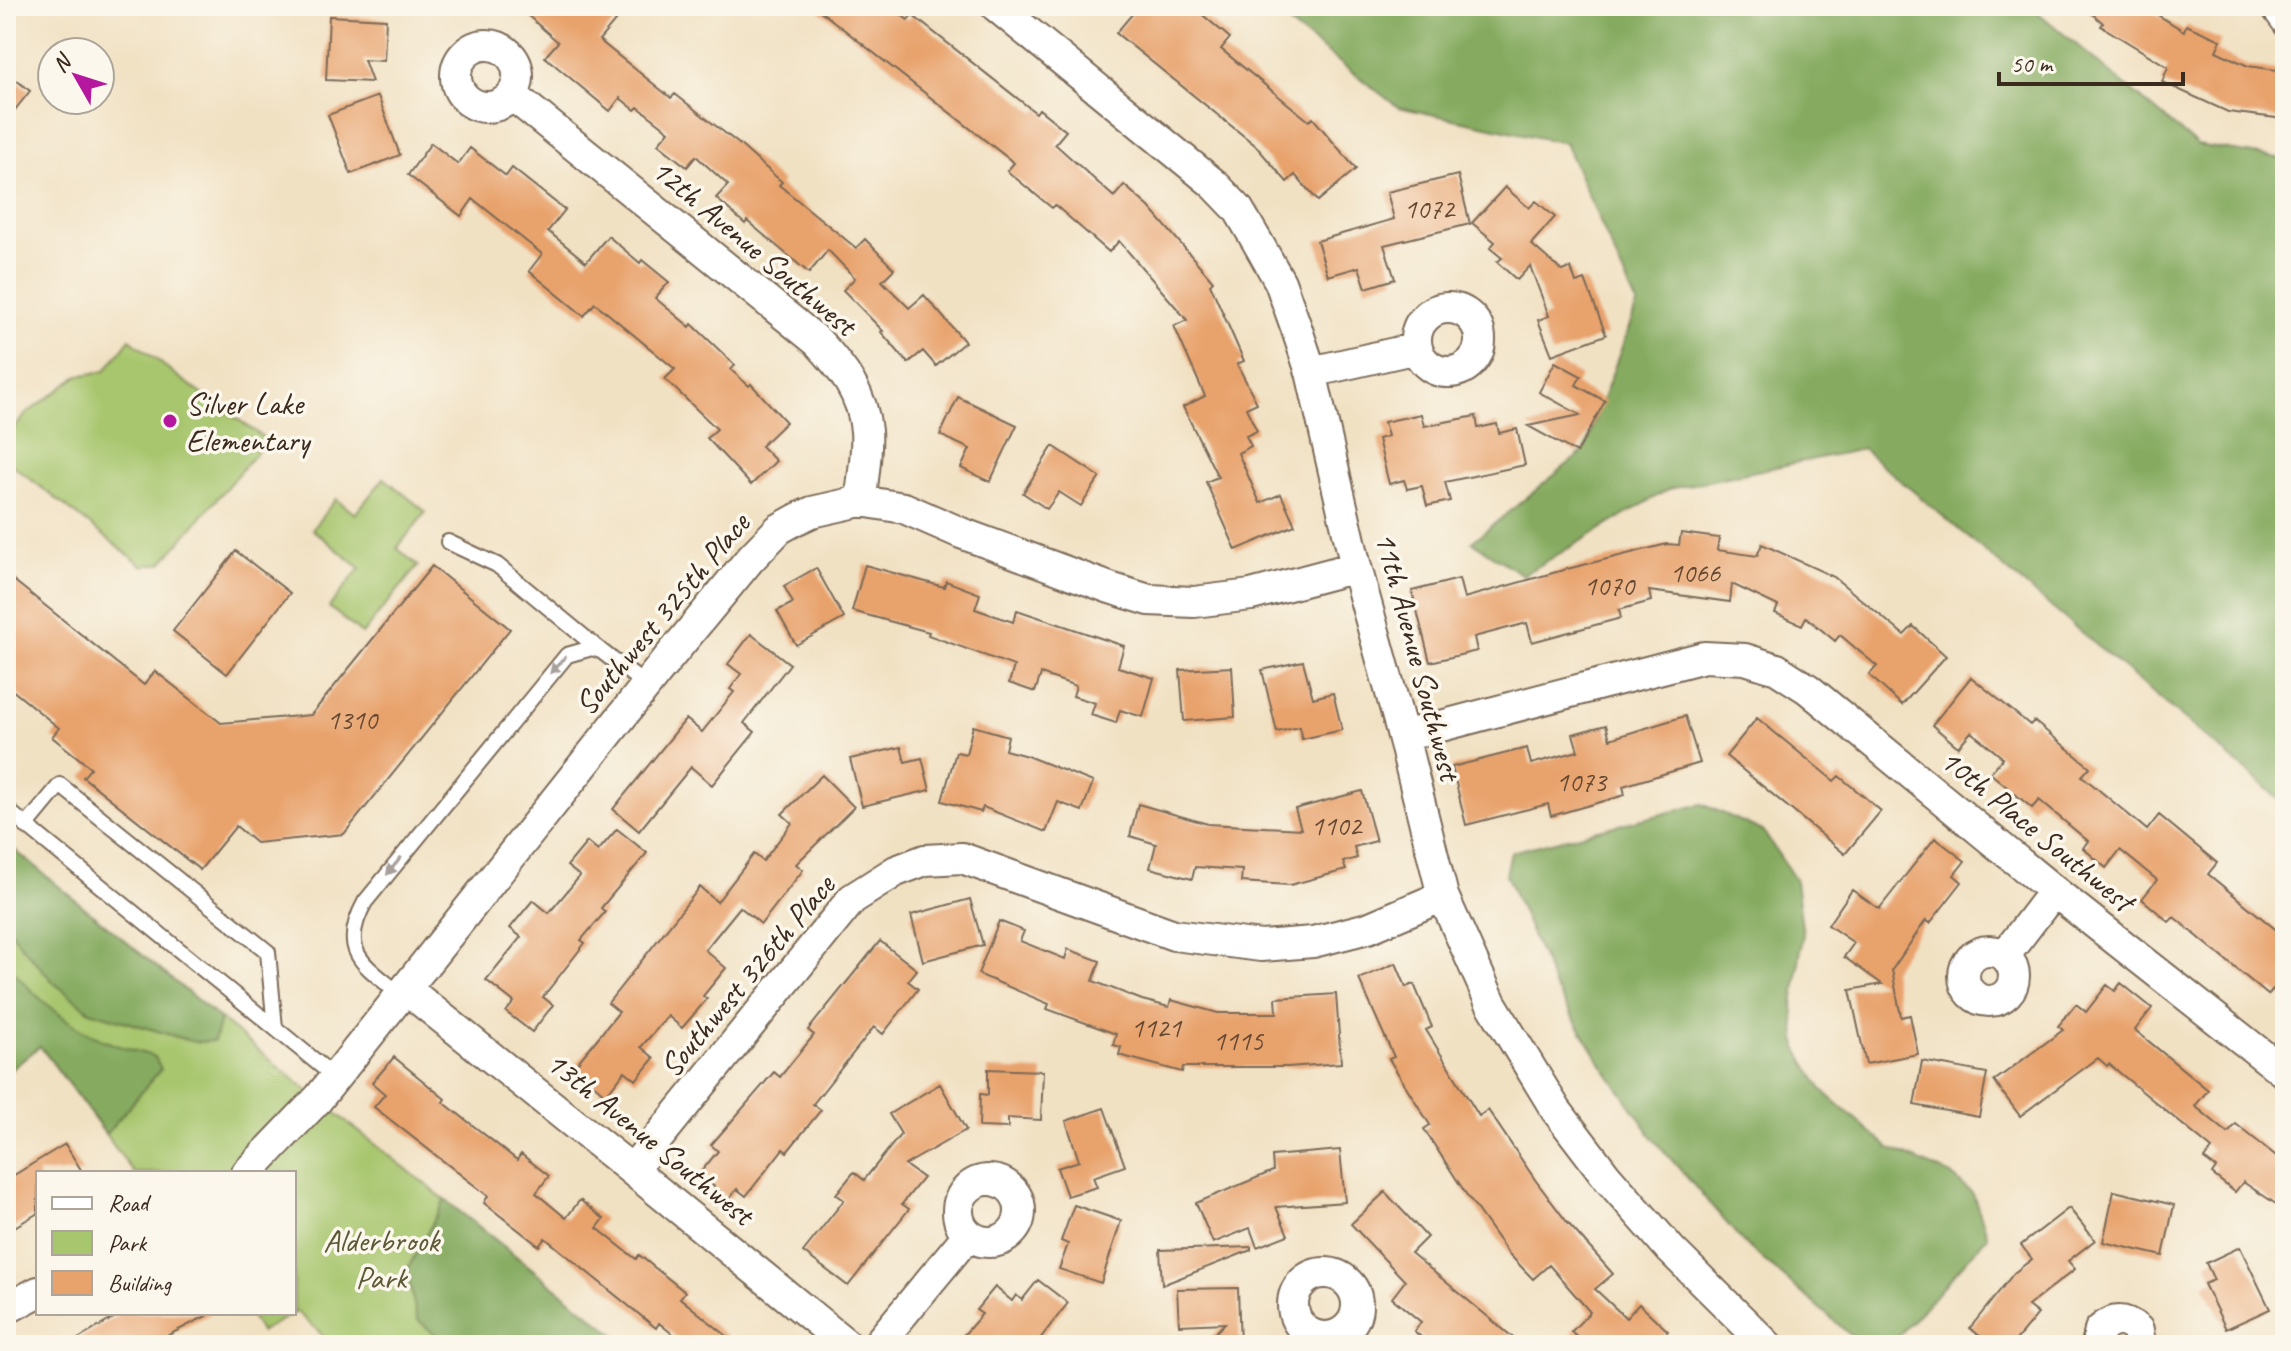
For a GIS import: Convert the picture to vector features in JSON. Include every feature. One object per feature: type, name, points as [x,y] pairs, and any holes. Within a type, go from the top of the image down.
[{"type":"street","name":"11th Avenue Southwest","points":[[996,6],[1202,174],[1238,209],[1280,282],[1311,372],[1356,567],[1443,896],[1491,1003],[1556,1110],[1607,1177],[1671,1250],[1767,1345]]},
{"type":"street","name":"12th Avenue Southwest","points":[[512,95],[818,342],[843,369],[859,399],[866,431],[861,501]]},
{"type":"street","points":[[1311,372],[1417,348]]},
{"type":"street","name":"Southwest 325th Place","points":[[249,1171],[336,1078],[647,686],[750,559],[779,529],[812,512],[861,501],[904,508],[961,533],[1149,600],[1194,602],[1251,595],[1356,567]]},
{"type":"street","name":"10th Place Southwest","points":[[1403,736],[1704,657],[1745,659],[1777,669],[1808,689],[2054,891],[2285,1073]]},
{"type":"street","name":"Southwest 326th Place","points":[[632,1170],[852,899],[896,871],[925,860],[962,858],[1174,935],[1261,946],[1313,942],[1368,928],[1443,896]]},
{"type":"street","points":[[2005,955],[2054,891]]},
{"type":"street","name":"13th Avenue Southwest","points":[[403,992],[632,1170],[847,1345]]},
{"type":"street","points":[[877,1345],[968,1235]]},
{"type":"street","points":[[6,1309],[36,1293]]},
{"type":"street","points":[[2097,1345],[2100,1330],[2115,1320],[2123,1320],[2138,1330],[2140,1345]]},
{"type":"lane","points":[[2266,6],[2285,32]]},
{"type":"lane","points":[[448,542],[497,565],[647,686]]},
{"type":"lane","points":[[403,992],[361,962],[355,953],[356,922],[365,902],[559,663],[567,655],[580,650],[592,648],[601,651]]},
{"type":"lane","points":[[26,826],[60,785],[268,952],[275,1028]]},
{"type":"lane","points":[[6,809],[336,1078]]},
{"type":"green space","points":[[1266,6],[2030,6],[2197,145],[2285,159],[2285,806],[1863,449],[1669,489],[1523,575],[1472,542],[1584,451],[1637,305],[1565,143],[1398,107]]},
{"type":"green space","points":[[130,339],[267,440],[162,563],[143,566],[6,460],[6,438],[26,414],[78,376],[105,371]]},
{"type":"green space","points":[[384,478],[426,512],[397,548],[418,566],[362,634],[329,607],[360,568],[312,529],[336,499],[355,514]]},
{"type":"green space","points":[[1702,804],[1763,831],[1796,881],[1803,935],[1793,1005],[1797,1048],[1822,1090],[1889,1148],[1950,1174],[1973,1194],[1988,1236],[1891,1345],[1862,1345],[1744,1243],[1656,1142],[1603,1066],[1555,988],[1506,875],[1511,852]]},
{"type":"green space","name":"Alderbrook Park","points":[[6,843],[318,1099],[628,1345],[334,1345],[296,1312],[296,1171],[133,1171],[40,1046],[6,1074]]},
{"type":"green space","points":[[6,843],[220,1019],[214,1041],[194,1042],[90,1011],[54,983],[19,943],[6,922]]},
{"type":"green space","points":[[6,961],[38,997],[66,1019],[108,1042],[155,1057],[161,1069],[106,1134],[40,1046],[6,1074]]},
{"type":"green space","points":[[445,1200],[628,1345],[447,1345],[417,1319],[407,1270]]},
{"type":"green space","name":"Alderbrook Park","points":[[250,1315],[290,1315],[260,1332]]},
{"type":"building","points":[[517,6],[599,6],[616,20],[599,40],[671,98],[675,94],[739,144],[782,182],[779,185],[856,248],[865,239],[894,269],[882,281],[909,308],[924,295],[965,342],[936,366],[923,351],[908,363],[883,331],[843,290],[855,278],[828,250],[809,273],[747,221],[745,224],[716,198],[728,185],[696,156],[687,167],[658,144],[669,131],[638,107],[635,110],[620,98],[610,111],[545,57],[558,42]]},
{"type":"building","points":[[814,6],[890,6],[908,20],[912,15],[1036,113],[1039,109],[1066,131],[1055,144],[1114,197],[1124,185],[1149,207],[1213,281],[1210,284],[1244,361],[1237,364],[1257,403],[1246,408],[1257,431],[1246,436],[1251,446],[1238,453],[1260,503],[1281,494],[1295,525],[1236,550],[1206,482],[1218,477],[1183,407],[1205,396],[1174,326],[1187,320],[1119,241],[1109,252],[1055,205],[1052,208],[1007,171],[1014,163]]},
{"type":"building","points":[[1139,6],[1192,6],[1230,38],[1221,49],[1309,121],[1313,118],[1356,169],[1318,201],[1295,175],[1287,182],[1255,145],[1116,33]]},
{"type":"building","points":[[2083,6],[2143,6],[2184,31],[2186,25],[2221,40],[2216,51],[2248,66],[2285,71],[2285,119],[2228,112],[2162,82],[2168,67],[2101,26],[2103,23]]},
{"type":"building","points":[[329,16],[386,19],[384,61],[364,60],[372,82],[326,80]]},
{"type":"building","points":[[6,72],[30,91],[6,121]]},
{"type":"building","points":[[378,96],[400,155],[351,174],[328,115]]},
{"type":"building","points":[[431,143],[458,164],[470,148],[506,176],[512,168],[565,210],[548,231],[586,262],[608,236],[669,282],[655,298],[690,327],[692,324],[735,365],[731,370],[749,386],[751,384],[786,422],[761,446],[776,461],[751,485],[707,438],[717,429],[665,379],[675,369],[595,303],[584,316],[529,271],[542,254],[473,199],[461,216],[408,175]]},
{"type":"building","points":[[1458,175],[1470,224],[1384,245],[1395,279],[1366,288],[1359,267],[1328,276],[1317,241],[1394,219],[1387,192]]},
{"type":"building","points":[[1505,187],[1529,208],[1536,201],[1555,217],[1531,244],[1562,271],[1571,268],[1576,283],[1585,280],[1606,335],[1552,355],[1538,320],[1549,316],[1530,266],[1517,280],[1497,262],[1502,258],[1490,248],[1495,242],[1472,223]]},
{"type":"building","points":[[1555,362],[1581,376],[1576,385],[1605,401],[1577,453],[1528,426],[1580,415],[1539,392]]},
{"type":"building","points":[[958,397],[1017,425],[990,482],[961,468],[970,449],[940,435]]},
{"type":"building","points":[[1421,414],[1424,426],[1476,416],[1478,428],[1497,424],[1499,433],[1517,429],[1525,465],[1445,482],[1450,501],[1427,506],[1422,486],[1407,489],[1404,480],[1389,484],[1378,439],[1388,436],[1384,422]]},
{"type":"building","points":[[1053,446],[1100,477],[1081,506],[1059,492],[1047,509],[1023,493]]},
{"type":"building","points":[[1681,533],[1719,538],[1717,550],[1757,556],[1762,544],[1834,577],[1904,635],[1913,626],[1946,656],[1902,705],[1869,675],[1877,666],[1840,635],[1835,641],[1806,617],[1802,625],[1775,613],[1778,606],[1732,584],[1730,602],[1649,591],[1651,601],[1619,610],[1621,618],[1532,642],[1527,623],[1474,637],[1477,651],[1430,662],[1412,591],[1459,579],[1464,598],[1667,544],[1679,545]]},
{"type":"building","points":[[236,551],[290,593],[227,674],[173,631]]},
{"type":"building","points":[[865,565],[944,587],[946,581],[980,594],[975,609],[1013,622],[1017,610],[1124,646],[1118,667],[1154,678],[1143,717],[1120,710],[1116,723],[1091,715],[1095,703],[1073,696],[1076,686],[1041,674],[1035,692],[1009,683],[1014,666],[928,635],[929,632],[852,611]]},
{"type":"building","points":[[432,566],[510,629],[344,834],[256,843],[236,826],[200,870],[83,777],[91,768],[52,737],[59,728],[6,685],[6,574],[144,685],[155,671],[221,723],[311,715]]},
{"type":"building","points":[[816,568],[844,618],[796,645],[777,611],[793,603],[784,586]]},
{"type":"building","points":[[751,634],[790,664],[744,723],[755,732],[712,785],[691,767],[639,831],[613,809],[686,719],[702,732],[734,692],[730,689],[741,674],[728,664]]},
{"type":"building","points":[[1303,661],[1313,698],[1333,693],[1342,730],[1302,739],[1299,727],[1277,732],[1262,670]]},
{"type":"building","points":[[1232,667],[1235,717],[1184,721],[1180,670]]},
{"type":"building","points":[[1971,677],[2030,725],[2034,721],[2090,767],[2082,776],[2147,830],[2159,815],[2217,863],[2208,874],[2285,937],[2285,999],[2273,989],[2268,995],[2174,917],[2169,922],[2142,899],[2157,880],[2120,850],[2106,868],[2083,848],[2088,841],[2039,800],[2032,808],[1990,773],[2003,758],[1971,732],[1958,747],[1932,725]]},
{"type":"building","points":[[1685,716],[1700,763],[1623,786],[1625,795],[1551,816],[1548,804],[1466,825],[1452,767],[1527,748],[1531,764],[1578,751],[1573,734],[1606,725],[1610,739]]},
{"type":"building","points":[[1757,718],[1834,781],[1839,776],[1881,811],[1845,854],[1726,756]]},
{"type":"building","points":[[973,726],[1008,736],[1005,750],[1093,782],[1082,811],[1058,802],[1046,832],[983,807],[981,812],[942,801],[956,752],[966,754]]},
{"type":"building","points":[[901,747],[905,762],[922,758],[930,790],[862,806],[850,759]]},
{"type":"building","points":[[822,775],[854,807],[796,864],[803,870],[761,924],[740,907],[705,950],[726,968],[703,996],[707,999],[682,1028],[668,1016],[641,1047],[654,1058],[636,1080],[625,1071],[606,1095],[574,1067],[619,1012],[608,1003],[700,887],[717,902],[754,854],[763,861],[792,823],[782,814]]},
{"type":"building","points":[[1362,791],[1376,841],[1354,847],[1357,858],[1343,862],[1346,870],[1290,885],[1241,882],[1242,870],[1195,867],[1192,879],[1150,868],[1156,844],[1130,836],[1138,804],[1208,824],[1301,829],[1295,809]]},
{"type":"building","points":[[617,829],[647,853],[601,908],[605,912],[581,940],[585,943],[543,997],[553,1005],[532,1032],[506,1012],[514,1002],[486,980],[521,937],[510,928],[533,900],[549,913],[580,876],[567,866],[587,842],[598,851]]},
{"type":"building","points":[[1935,838],[1965,861],[1954,875],[1962,882],[1930,923],[1926,920],[1892,970],[1901,1017],[1910,1015],[1918,1054],[1866,1064],[1850,990],[1882,984],[1844,957],[1854,943],[1828,925],[1852,890],[1879,909]]},
{"type":"building","points":[[970,899],[983,945],[923,961],[911,915]]},
{"type":"building","points":[[999,921],[1024,931],[1020,941],[1065,959],[1068,949],[1100,961],[1093,981],[1169,1007],[1171,1000],[1218,1013],[1277,1013],[1276,998],[1336,994],[1341,1063],[1287,1067],[1183,1067],[1182,1072],[1119,1055],[1121,1047],[1113,1045],[1116,1034],[1047,1009],[1049,1004],[978,974]]},
{"type":"building","points":[[880,941],[917,970],[908,981],[918,989],[883,1034],[874,1027],[813,1104],[821,1110],[787,1152],[783,1149],[746,1196],[737,1189],[729,1199],[699,1174],[718,1151],[711,1145],[774,1072],[780,1077],[814,1035],[808,1030]]},
{"type":"building","points":[[1396,963],[1406,987],[1414,984],[1432,1027],[1426,1030],[1479,1116],[1488,1110],[1567,1222],[1613,1274],[1595,1289],[1626,1318],[1639,1304],[1668,1331],[1655,1345],[1586,1345],[1571,1332],[1590,1312],[1549,1265],[1533,1279],[1508,1253],[1468,1197],[1424,1129],[1430,1125],[1389,1059],[1394,1057],[1359,979]]},
{"type":"building","points":[[2121,983],[2152,1008],[2135,1030],[2208,1090],[2195,1106],[2228,1133],[2236,1124],[2285,1163],[2285,1210],[2243,1182],[2235,1192],[2212,1174],[2216,1168],[2204,1159],[2212,1149],[2098,1058],[2020,1116],[1994,1081],[2063,1030],[2058,1026],[2076,1004],[2086,1012],[2107,985],[2115,991]]},
{"type":"building","points":[[394,1057],[445,1099],[443,1102],[517,1160],[521,1154],[549,1176],[536,1193],[566,1218],[580,1200],[604,1219],[597,1228],[636,1259],[639,1255],[685,1292],[680,1298],[738,1345],[686,1345],[659,1323],[656,1328],[545,1238],[539,1246],[484,1203],[488,1196],[374,1107],[385,1094],[372,1083]]},
{"type":"building","points":[[1922,1061],[1987,1073],[1979,1117],[1914,1105]]},
{"type":"building","points":[[988,1069],[1043,1071],[1041,1120],[1008,1118],[1008,1128],[979,1127],[980,1094],[988,1095]]},
{"type":"building","points":[[940,1084],[966,1130],[905,1165],[923,1178],[902,1204],[909,1209],[848,1286],[803,1252],[844,1200],[836,1194],[854,1172],[864,1180],[901,1134],[889,1114]]},
{"type":"building","points":[[1104,1108],[1125,1166],[1093,1177],[1097,1187],[1067,1196],[1057,1168],[1079,1161],[1066,1121]]},
{"type":"building","points":[[65,1144],[82,1171],[36,1171],[36,1214],[6,1232],[6,1180]]},
{"type":"building","points":[[1340,1150],[1345,1202],[1276,1207],[1288,1235],[1257,1247],[1250,1228],[1213,1243],[1196,1203],[1273,1171],[1272,1156]]},
{"type":"building","points":[[2114,1191],[2174,1205],[2163,1256],[2103,1242]]},
{"type":"building","points":[[1385,1192],[1427,1237],[1411,1253],[1522,1345],[1431,1345],[1414,1331],[1421,1322],[1392,1298],[1405,1281],[1351,1224]]},
{"type":"building","points":[[1074,1205],[1121,1221],[1101,1283],[1059,1269],[1068,1244],[1061,1241]]},
{"type":"building","points":[[2069,1208],[2095,1240],[2068,1261],[2075,1269],[2028,1306],[2038,1314],[2012,1345],[1991,1345],[1970,1328],[2014,1273],[2032,1259],[2021,1245]]},
{"type":"building","points":[[1251,1247],[1251,1250],[1162,1285],[1160,1250]]},
{"type":"building","points":[[2240,1247],[2270,1309],[2226,1329],[2204,1284],[2214,1280],[2206,1263]]},
{"type":"building","points":[[1038,1280],[1068,1303],[1035,1345],[955,1345],[982,1314],[976,1310],[995,1287],[1012,1301],[1016,1295],[1022,1300]]},
{"type":"building","points":[[1238,1288],[1240,1345],[1203,1345],[1225,1323],[1179,1325],[1177,1289]]},
{"type":"building","points":[[119,1315],[208,1315],[149,1345],[68,1345]]},
{"type":"place","name":"Silver Lake Elementary","points":[[170,421]]}]
